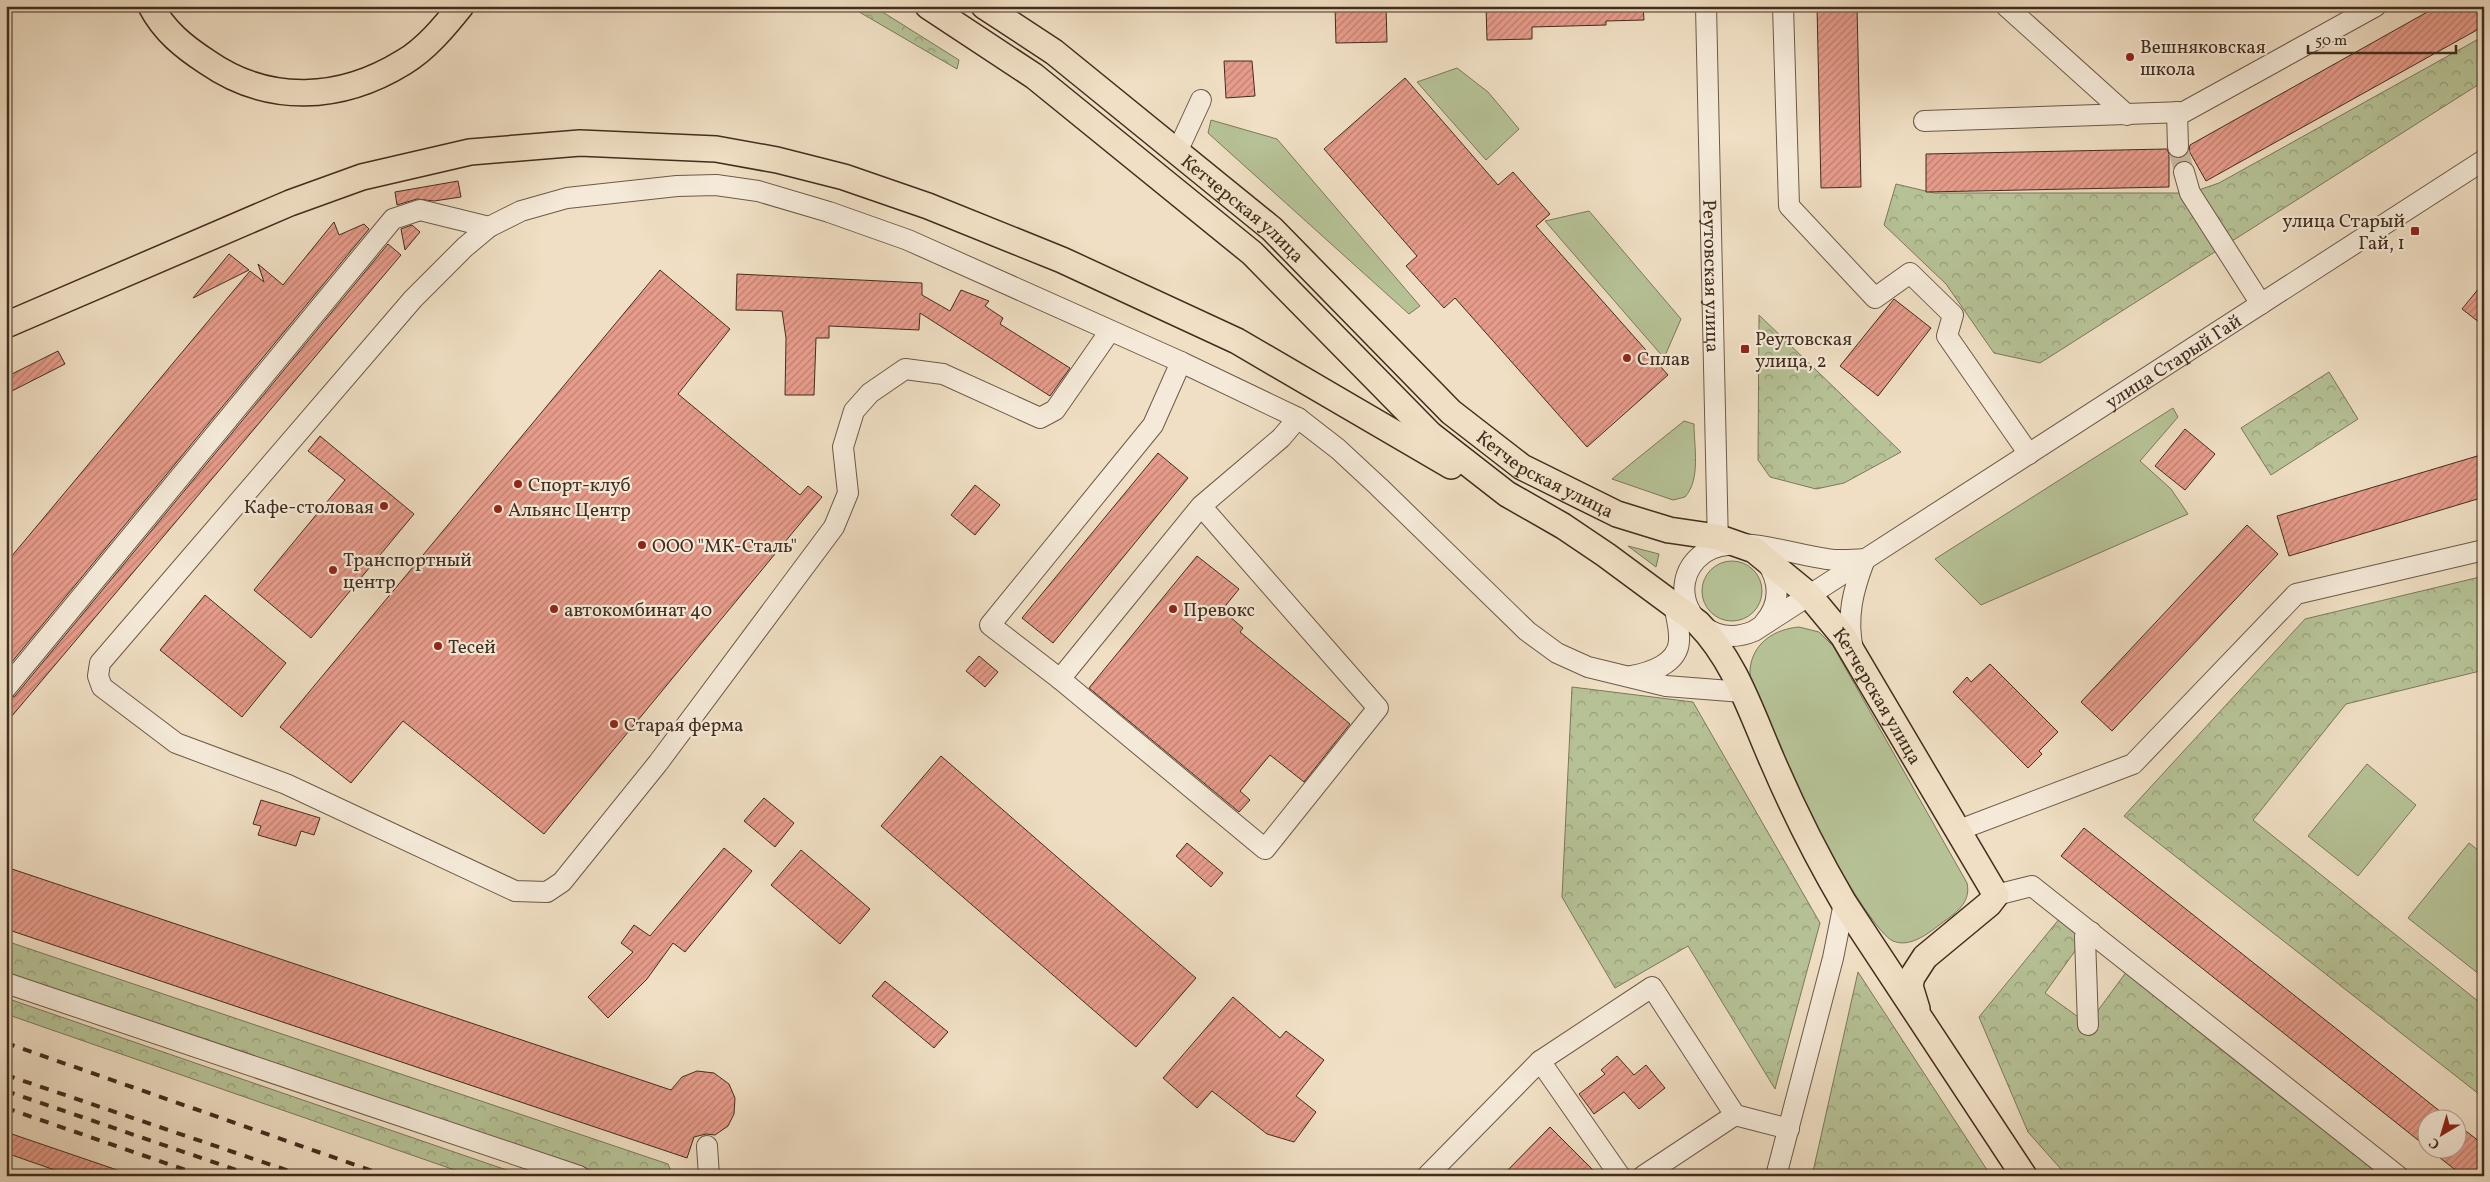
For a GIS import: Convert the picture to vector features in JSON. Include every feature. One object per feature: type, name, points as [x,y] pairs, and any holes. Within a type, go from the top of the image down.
[{"type":"main road","points":[[151,6],[158,20],[184,46],[217,69],[252,86],[291,94],[332,92],[370,81],[405,61],[445,26],[461,6]]},
{"type":"main road","name":"Кетчерская улица","points":[[928,6],[1034,76],[1252,253],[1430,434],[1507,494],[1578,536],[1698,622],[1724,655],[1743,692],[1821,864],[1844,904],[2024,1176]]},
{"type":"main road","name":"Кетчерская улица","points":[[984,6],[1054,52],[1272,229],[1451,412],[1522,467],[1617,514],[1669,530],[1754,550],[1809,596],[1831,619],[1853,652],[1996,895],[1989,904],[1934,950],[1918,967],[1910,986],[1916,1007],[1929,1032]]},
{"type":"main road","points":[[1012,6],[1022,31]]},
{"type":"main road","points":[[6,325],[290,203],[362,177],[470,152],[560,145],[654,144],[716,149],[777,160],[844,177],[928,206],[1062,260],[1237,341],[1440,461],[1507,494]]},
{"type":"main road","name":"Кетчерская улица","points":[[1867,938],[1883,952],[1901,959],[1919,958],[1934,950]]},
{"type":"street","name":"Реутовская улица","points":[[1706,6],[1725,543]]},
{"type":"street","points":[[1783,6],[1789,206],[1874,298],[1910,273],[1954,315],[1947,336],[2028,454]]},
{"type":"street","points":[[2006,6],[2127,115]]},
{"type":"street","points":[[1924,121],[2184,112],[2376,6]]},
{"type":"street","points":[[1178,152],[1201,100]]},
{"type":"street","points":[[2177,112],[2178,148]]},
{"type":"street","name":"улица Старый Гай","points":[[1698,622],[1708,631],[1726,637],[1736,637],[1754,631],[2484,160]]},
{"type":"street","points":[[2184,172],[2190,193],[2261,304]]},
{"type":"street","points":[[1110,330],[1055,410],[1040,418],[943,374],[905,369],[870,393],[854,411],[843,446],[848,492],[834,528],[658,763],[562,882],[547,892],[515,891],[286,784],[176,743],[102,687],[98,676],[100,663],[310,416],[413,299],[465,247],[489,227],[521,211],[567,198],[677,186],[716,185],[758,191],[829,212],[908,240],[1110,330],[1181,362],[1298,418],[1338,449],[1380,487],[1527,631],[1542,643],[1573,661],[1666,686],[1743,692]]},
{"type":"street","points":[[6,688],[393,219],[420,210],[489,227]]},
{"type":"street","points":[[1181,362],[1152,425],[990,625],[1060,680],[1265,850],[1378,708],[1201,506]]},
{"type":"street","points":[[1060,680],[1201,506],[1281,438],[1298,418]]},
{"type":"street","points":[[1698,622],[1689,611],[1685,599],[1687,575],[1693,564],[1704,553],[1725,543],[1782,550],[1828,559],[1865,559],[1855,586],[1849,615],[1848,629],[1853,652]]},
{"type":"street","points":[[1958,830],[2133,764],[2296,594],[2484,550]]},
{"type":"street","points":[[1754,631],[1768,618],[1776,601],[1776,581],[1773,570],[1764,558]]},
{"type":"street","points":[[1626,676],[1656,669],[1669,660],[1676,651],[1679,642],[1674,605]]},
{"type":"street","points":[[1996,895],[2032,886],[2398,1176]]},
{"type":"street","points":[[1776,1176],[1833,958],[1844,904]]},
{"type":"street","points":[[2088,1025],[2085,937],[2091,932]]},
{"type":"street","points":[[6,983],[579,1176]]},
{"type":"street","points":[[1427,1176],[1540,1061],[1652,987],[1735,1115],[1788,1129]]},
{"type":"street","points":[[1540,1061],[1620,1176]]},
{"type":"street","points":[[1643,1176],[1735,1115]]},
{"type":"street","points":[[707,1146],[710,1176]]},
{"type":"green space","points":[[849,6],[873,6],[959,60],[957,69]]},
{"type":"green space","points":[[2484,36],[2484,81],[2040,363],[1994,353],[1946,284],[1884,225],[1896,184],[1934,193],[2190,193],[2219,183]]},
{"type":"green space","points":[[1457,68],[1488,92],[1519,129],[1486,160],[1417,82]]},
{"type":"green space","points":[[1211,120],[1277,139],[1420,306],[1409,314],[1208,133]]},
{"type":"green space","points":[[1589,211],[1681,319],[1664,358],[1545,221]]},
{"type":"green space","points":[[1759,315],[1901,452],[1844,483],[1816,489],[1770,477],[1758,460]]},
{"type":"green space","points":[[2329,372],[2358,419],[2271,475],[2241,428]]},
{"type":"green space","points":[[2173,408],[2178,417],[2140,461],[2171,489],[2188,514],[1981,605],[1935,559]]},
{"type":"green space","points":[[1684,421],[1694,424],[1696,462],[1693,481],[1685,497],[1673,500],[1612,479]]},
{"type":"green space","points":[[1628,546],[1659,554],[1656,567]]},
{"type":"green space","points":[[1726,561],[1738,561],[1749,566],[1757,574],[1762,585],[1760,603],[1749,616],[1738,621],[1726,621],[1715,616],[1707,608],[1702,597],[1702,585],[1707,574],[1715,566]]},
{"type":"green space","points":[[2484,576],[2484,670],[2346,704],[2253,820],[2484,1006],[2484,1098],[2124,816],[2305,619]]},
{"type":"green space","points":[[1799,627],[1819,632],[1833,646],[1967,883],[1966,900],[1959,909],[1951,917],[1914,941],[1900,943],[1893,941],[1881,930],[1865,909],[1807,812],[1776,753],[1762,720],[1750,677],[1755,652],[1773,634]]},
{"type":"green space","points":[[1572,687],[1693,702],[1820,923],[1775,1089],[1688,946],[1615,988],[1562,897]]},
{"type":"green space","points":[[2367,764],[2416,805],[2358,876],[2308,836]]},
{"type":"green space","points":[[2469,843],[2484,855],[2484,978],[2408,918]]},
{"type":"green space","points":[[2060,918],[2085,937],[2045,993],[2088,1024],[2127,971],[2385,1176],[2067,1176],[2028,1132],[1979,1017]]},
{"type":"green space","points":[[6,941],[668,1164],[673,1176],[609,1176],[6,974]]},
{"type":"green space","points":[[1858,972],[1991,1176],[1812,1176]]},
{"type":"green space","points":[[6,998],[524,1176],[472,1176],[6,1014]]},
{"type":"building","points":[[1335,6],[1386,6],[1387,42],[1336,43]]},
{"type":"building","points":[[1486,6],[1643,6],[1644,20],[1606,21],[1606,25],[1532,27],[1532,39],[1487,40]]},
{"type":"building","points":[[1817,6],[1857,6],[1861,187],[1821,188]]},
{"type":"building","points":[[2438,6],[2484,6],[2484,26],[2206,181],[2189,151],[2190,145]]},
{"type":"building","points":[[1224,61],[1252,61],[1255,96],[1226,98]]},
{"type":"building","points":[[1405,78],[1498,185],[1513,172],[1550,214],[1536,226],[1668,375],[1587,447],[1455,298],[1444,308],[1406,266],[1417,256],[1324,149]]},
{"type":"building","points":[[2167,149],[2169,154],[2169,187],[1926,192],[1926,154]]},
{"type":"building","points":[[458,181],[461,197],[434,201],[417,199],[397,205],[395,192]]},
{"type":"building","points":[[334,222],[339,235],[364,224],[369,229],[6,669],[6,563],[250,271],[264,282],[258,264],[283,285]]},
{"type":"building","points":[[412,225],[420,232],[405,250],[401,229]]},
{"type":"building","points":[[388,244],[401,255],[6,723],[6,700],[15,696]]},
{"type":"building","points":[[229,254],[249,270],[193,298]]},
{"type":"building","name":"автокомбинат 40","points":[[660,270],[730,329],[678,394],[800,495],[808,486],[822,497],[544,834],[403,721],[351,783],[280,727]]},
{"type":"building","points":[[737,274],[922,283],[922,295],[950,311],[961,290],[989,301],[985,306],[1003,318],[1000,324],[1070,368],[1050,396],[920,313],[919,330],[829,326],[829,338],[816,338],[814,395],[785,395],[786,338],[782,311],[736,310]]},
{"type":"building","points":[[2484,282],[2484,326],[2462,309]]},
{"type":"building","points":[[1894,299],[1931,328],[1878,396],[1840,366]]},
{"type":"building","points":[[58,351],[65,364],[6,394],[6,377]]},
{"type":"building","points":[[2185,429],[2215,454],[2185,490],[2155,466]]},
{"type":"building","points":[[320,436],[414,514],[311,638],[254,590],[345,480],[308,451]]},
{"type":"building","points":[[1158,453],[1188,478],[1053,643],[1022,618]]},
{"type":"building","points":[[2484,454],[2484,497],[2289,556],[2277,516]]},
{"type":"building","points":[[975,485],[1000,505],[975,535],[951,515]]},
{"type":"building","points":[[2247,525],[2278,554],[2112,731],[2081,702]]},
{"type":"building","points":[[1197,556],[1239,589],[1222,610],[1243,628],[1240,632],[1350,724],[1304,782],[1270,755],[1240,791],[1250,800],[1239,812],[1089,688]]},
{"type":"building","points":[[205,595],[286,663],[242,717],[160,650]]},
{"type":"building","points":[[979,656],[998,672],[985,687],[966,671]]},
{"type":"building","points":[[1990,664],[2058,732],[2039,751],[2042,754],[2028,768],[1953,692],[1967,677],[1971,682]]},
{"type":"building","points":[[941,756],[1196,978],[1136,1047],[881,826]]},
{"type":"building","points":[[764,798],[794,823],[775,847],[744,821]]},
{"type":"building","points":[[261,800],[320,818],[314,835],[301,831],[296,846],[258,835],[261,826],[253,824]]},
{"type":"building","points":[[2084,828],[2438,1110],[2418,1110],[2418,1140],[2061,856]]},
{"type":"building","points":[[1187,843],[1223,873],[1211,887],[1176,856]]},
{"type":"building","points":[[724,848],[752,871],[685,952],[673,943],[647,979],[608,1018],[588,997],[633,952],[621,943],[634,925],[650,936]]},
{"type":"building","points":[[801,850],[870,909],[840,944],[771,885]]},
{"type":"building","points":[[6,867],[671,1090],[682,1077],[697,1071],[714,1073],[729,1084],[735,1098],[734,1114],[728,1126],[715,1135],[706,1134],[694,1137],[687,1158],[6,929]]},
{"type":"building","points":[[885,981],[948,1032],[934,1048],[872,996]]},
{"type":"building","points":[[1233,997],[1280,1038],[1286,1031],[1324,1060],[1296,1096],[1316,1112],[1294,1142],[1267,1134],[1212,1091],[1197,1108],[1163,1078]]},
{"type":"building","points":[[1617,1056],[1634,1075],[1646,1065],[1665,1088],[1639,1109],[1624,1092],[1594,1114],[1579,1094],[1605,1074],[1601,1070]]},
{"type":"building","points":[[1550,1127],[1599,1176],[1502,1176]]},
{"type":"building","points":[[6,1132],[126,1173],[126,1176],[72,1176],[6,1153]]},
{"type":"building","points":[[2468,1133],[2484,1145],[2484,1176],[2463,1176],[2443,1160],[2468,1160]]},
{"type":"tunnel","points":[[2178,147],[2184,172]]},
{"type":"railway","points":[[6,1043],[387,1176]]},
{"type":"railway","points":[[6,1075],[304,1176]]},
{"type":"railway","points":[[6,1091],[254,1176]]},
{"type":"railway","points":[[6,1108],[203,1176]]},
{"type":"place","name":"Вешняковская школа","points":[[2130,57]]},
{"type":"place","name":"улица Старый Гай, 1","points":[[2415,231]]},
{"type":"place","name":"Реутовская улица, 2","points":[[1745,349]]},
{"type":"place","name":"Сплав","points":[[1627,358]]},
{"type":"place","name":"Спорт-клуб","points":[[518,484]]},
{"type":"place","name":"Кафе-столовая","points":[[384,506]]},
{"type":"place","name":"Альянс Центр","points":[[498,509]]},
{"type":"place","name":"ООО \"МК-Сталь\"","points":[[642,545]]},
{"type":"place","name":"Транспортный центр","points":[[333,570]]},
{"type":"place","name":"автокомбинат 40","points":[[554,609]]},
{"type":"place","name":"Превокс","points":[[1173,609]]},
{"type":"place","name":"Тесей","points":[[438,646]]},
{"type":"place","name":"Старая ферма","points":[[614,724]]}]
